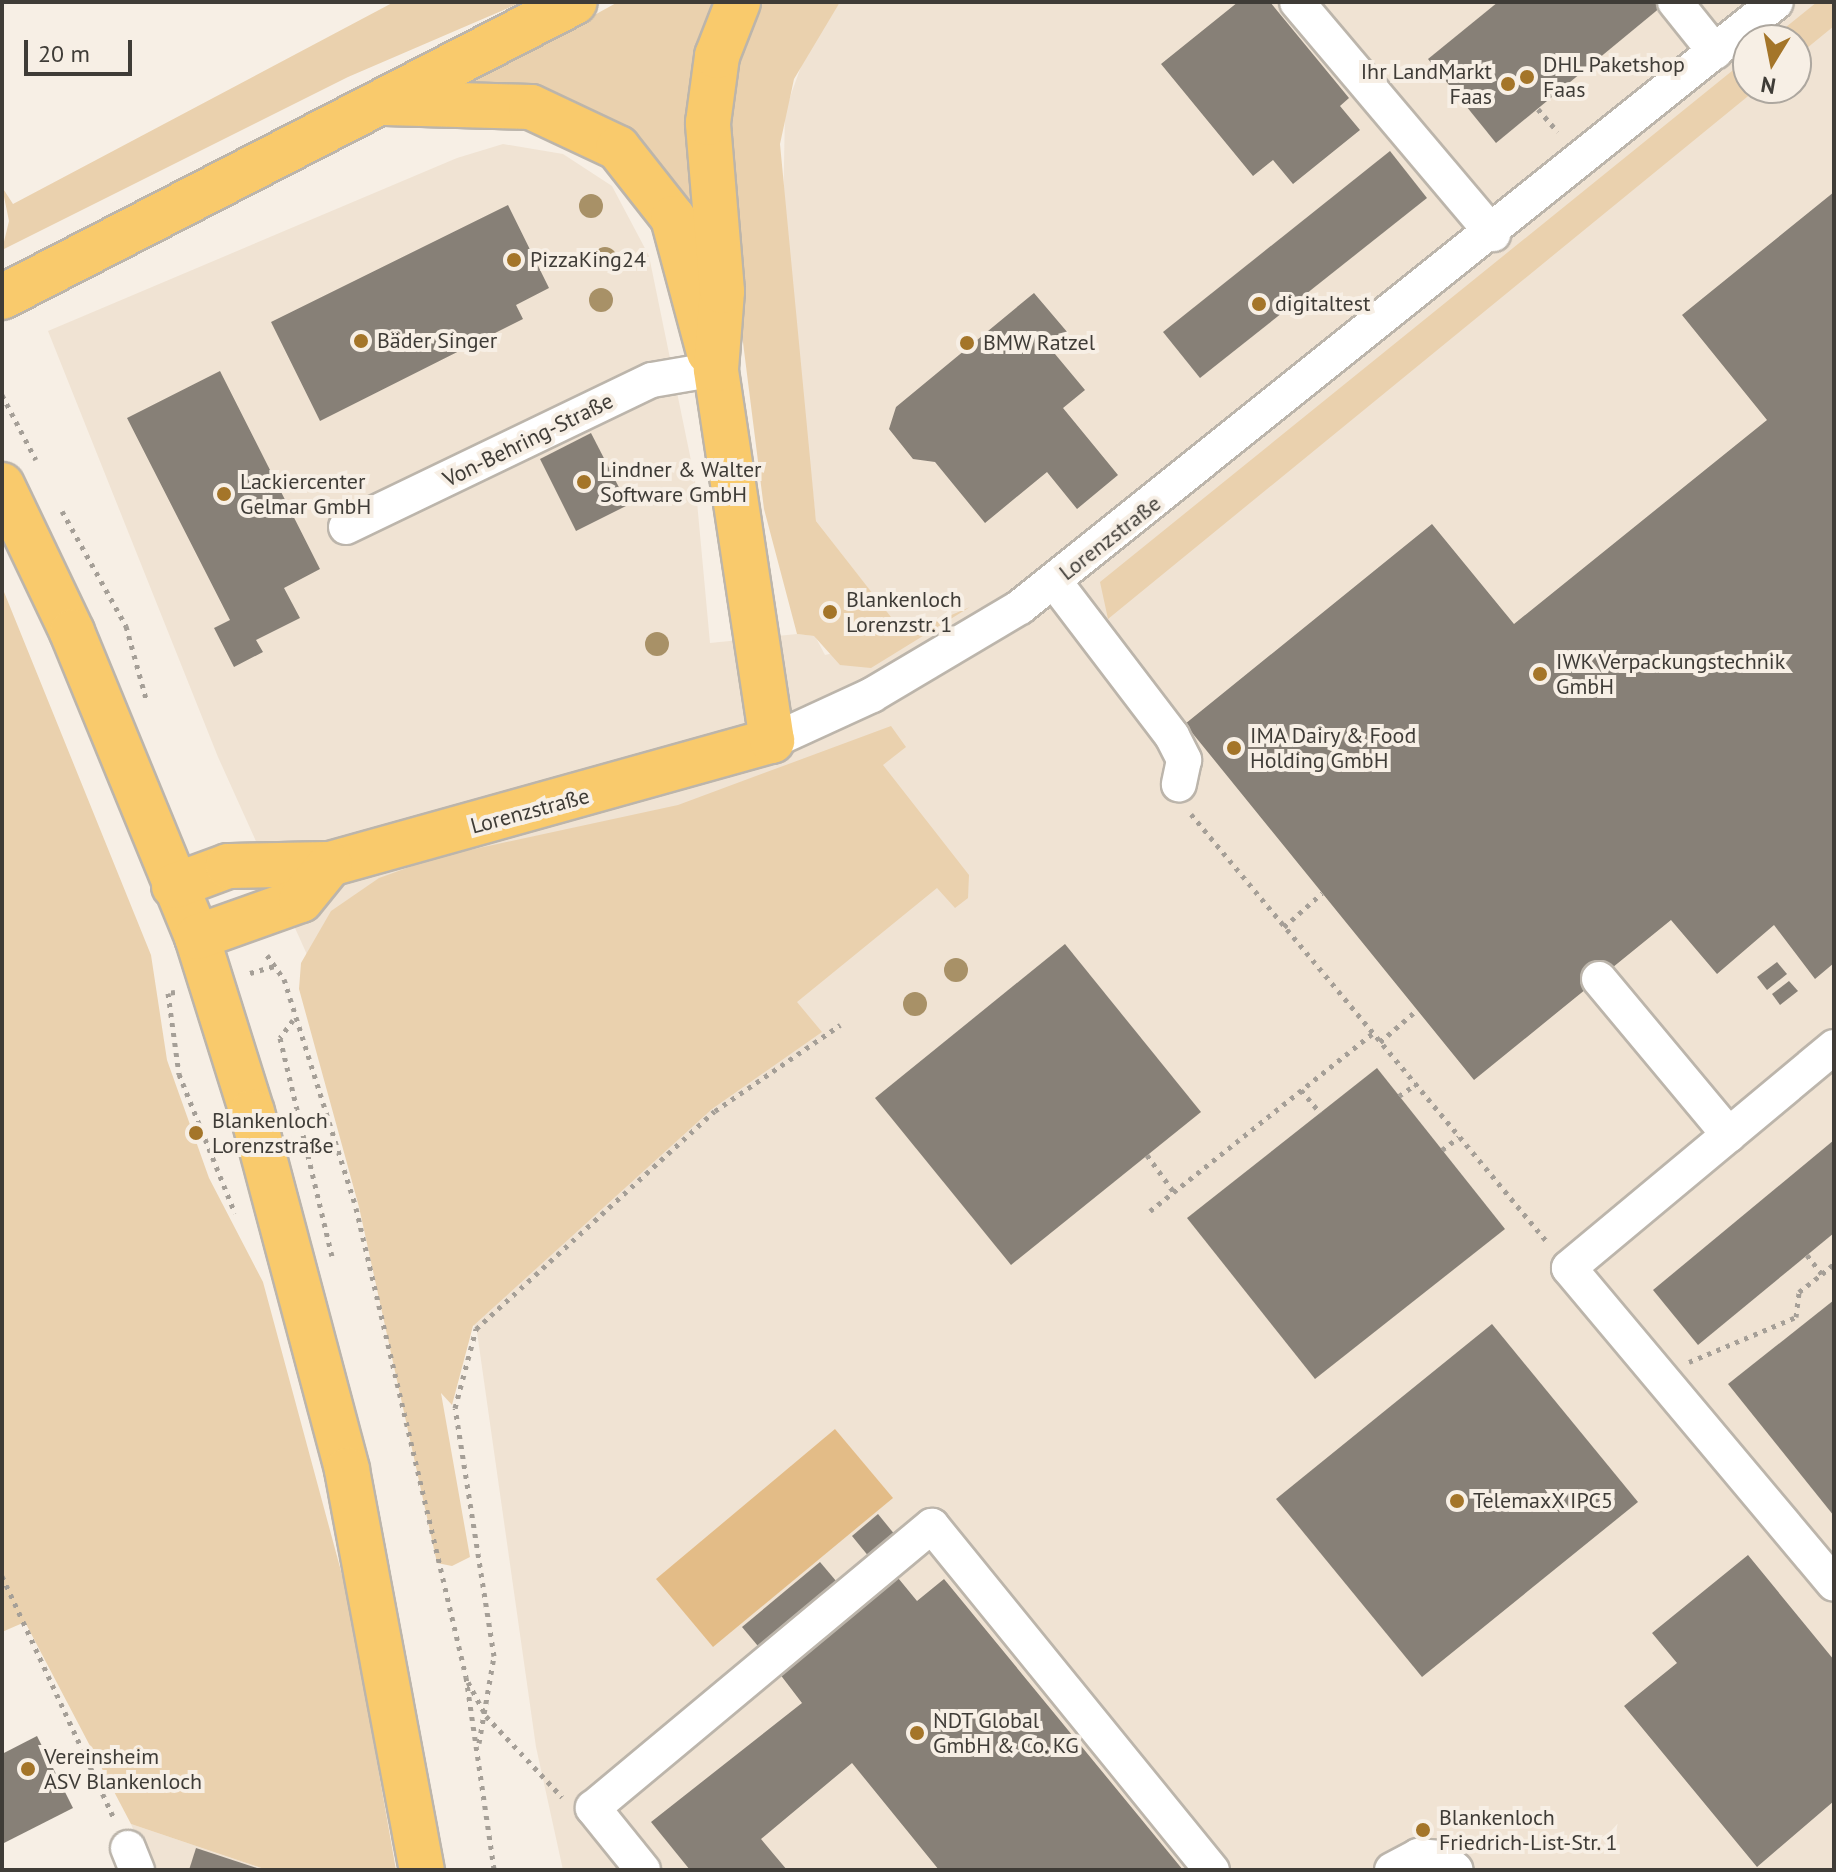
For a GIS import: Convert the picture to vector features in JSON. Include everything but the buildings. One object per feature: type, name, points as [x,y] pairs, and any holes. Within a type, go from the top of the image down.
[{"type":"main road","points":[[2,297],[385,103],[575,2]]},
{"type":"main road","points":[[738,2],[717,56],[708,123],[722,291],[716,369],[772,741]]},
{"type":"main road","points":[[385,103],[531,107],[618,148],[673,218],[693,313],[716,369]]},
{"type":"main road","points":[[2,485],[72,632],[197,937],[296,1265],[347,1470],[422,1870]]},
{"type":"main road","name":"Lorenzstraße","points":[[174,886],[228,866],[330,864],[772,741]]},
{"type":"main road","points":[[197,937],[301,900],[330,864]]},
{"type":"street","points":[[1297,2],[1493,234]]},
{"type":"street","points":[[1675,2],[1715,52]]},
{"type":"street","name":"Lorenzstraße","points":[[772,741],[872,695],[1054,581],[1493,234],[1776,2]]},
{"type":"street","name":"Von-Behring-Straße","points":[[346,527],[652,380],[716,369]]},
{"type":"street","points":[[1054,581],[1172,736],[1184,760],[1179,784]]},
{"type":"street","points":[[1599,979],[1729,1135]]},
{"type":"street","points":[[1834,1047],[1569,1268],[1834,1584]]},
{"type":"street","points":[[643,1870],[593,1808],[932,1526],[1212,1870]]},
{"type":"street","points":[[1392,1870],[1418,1856],[1442,1858],[1456,1870]]},
{"type":"path","points":[[1205,831],[1569,1268]]},
{"type":"path","points":[[1284,927],[1322,893]]},
{"type":"path","points":[[240,920],[284,979],[356,1208],[466,1677],[494,1870]]},
{"type":"path","points":[[1380,1042],[1417,1010]]},
{"type":"path","points":[[478,1748],[494,1656],[455,1408],[476,1329],[715,1111],[840,1025]]},
{"type":"path","points":[[1150,1211],[1373,1033]]},
{"type":"path","points":[[1399,1096],[1416,1084]]},
{"type":"path","points":[[1301,1090],[1320,1113]]},
{"type":"path","points":[[1442,1150],[1459,1137]]},
{"type":"path","points":[[1147,1155],[1174,1192]]},
{"type":"path","points":[[1807,1255],[1822,1274]]},
{"type":"path","points":[[1664,1382],[1690,1361],[1796,1317],[1799,1292],[1834,1264]]},
{"type":"path","points":[[2,1576],[132,1859]]},
{"type":"path","points":[[466,1677],[486,1716],[573,1804]]},
{"type":"shaded area","points":[[394,2],[522,2],[348,77],[2,250],[9,221],[2,187],[13,204]]},
{"type":"shaded area","points":[[618,2],[720,2],[709,266],[673,190],[460,89]]},
{"type":"shaded area","points":[[755,2],[840,2],[794,79],[780,144],[816,521],[905,635],[970,607],[871,668],[840,665],[814,636],[797,634],[764,509],[721,168],[740,33]]},
{"type":"shaded area","points":[[840,2],[1834,2],[1834,1870],[563,1870],[536,1747],[477,1332],[218,757],[48,331],[457,158],[503,144],[563,154],[612,186],[649,256],[695,480],[710,643],[797,634],[815,636],[825,655],[905,636],[816,521],[783,217],[785,111],[808,47]]},
{"type":"shaded area","points":[[1817,2],[1834,2],[1834,26],[1812,44],[1812,24],[1790,24]]},
{"type":"shaded area","points":[[1732,71],[1732,104],[1738,104],[1108,619],[1100,582]]},
{"type":"shaded area","points":[[2,587],[151,955],[167,1060],[209,1178],[263,1282],[348,1597],[396,1870],[267,1870],[131,1824],[25,1622],[2,1632]]},
{"type":"shaded area","points":[[891,726],[906,747],[883,765],[969,875],[968,898],[955,908],[937,888],[797,1002],[822,1032],[712,1109],[473,1326],[452,1405],[441,1393],[470,1557],[452,1566],[437,1563],[359,1207],[299,989],[301,963],[331,911],[379,878],[437,857],[678,805]]},
{"type":"shaded area","points":[[835,1429],[893,1498],[713,1647],[656,1579]]},
{"type":"shaded area","points":[[131,1824],[267,1870],[150,1870]]},
{"type":"place","name":"DHL Paketshop Faas","points":[[1527,77]]},
{"type":"place","name":"Ihr LandMarkt Faas","points":[[1508,84]]},
{"type":"place","name":"PizzaKing24","points":[[514,260]]},
{"type":"place","name":"digitaltest","points":[[1259,304]]},
{"type":"place","name":"Bäder Singer","points":[[361,341]]},
{"type":"place","name":"BMW Ratzel","points":[[967,343]]},
{"type":"place","name":"Lindner & Walter Software GmbH","points":[[584,482]]},
{"type":"place","name":"Lackiercenter Gelmar GmbH","points":[[224,494]]},
{"type":"place","name":"Blankenloch Lorenzstr. 1","points":[[830,612]]},
{"type":"place","name":"IWK Verpackungstechnik GmbH","points":[[1540,674]]},
{"type":"place","name":"IMA Dairy & Food Holding GmbH","points":[[1234,748]]},
{"type":"place","name":"Blankenloch Lorenzstraße","points":[[196,1133]]},
{"type":"place","name":"TelemaxX IPC5","points":[[1457,1501]]},
{"type":"place","name":"NDT Global GmbH & Co. KG","points":[[917,1733]]},
{"type":"place","name":"Vereinsheim ASV Blankenloch","points":[[28,1769]]},
{"type":"place","name":"Blankenloch Friedrich-List-Str. 1","points":[[1423,1830]]}]
